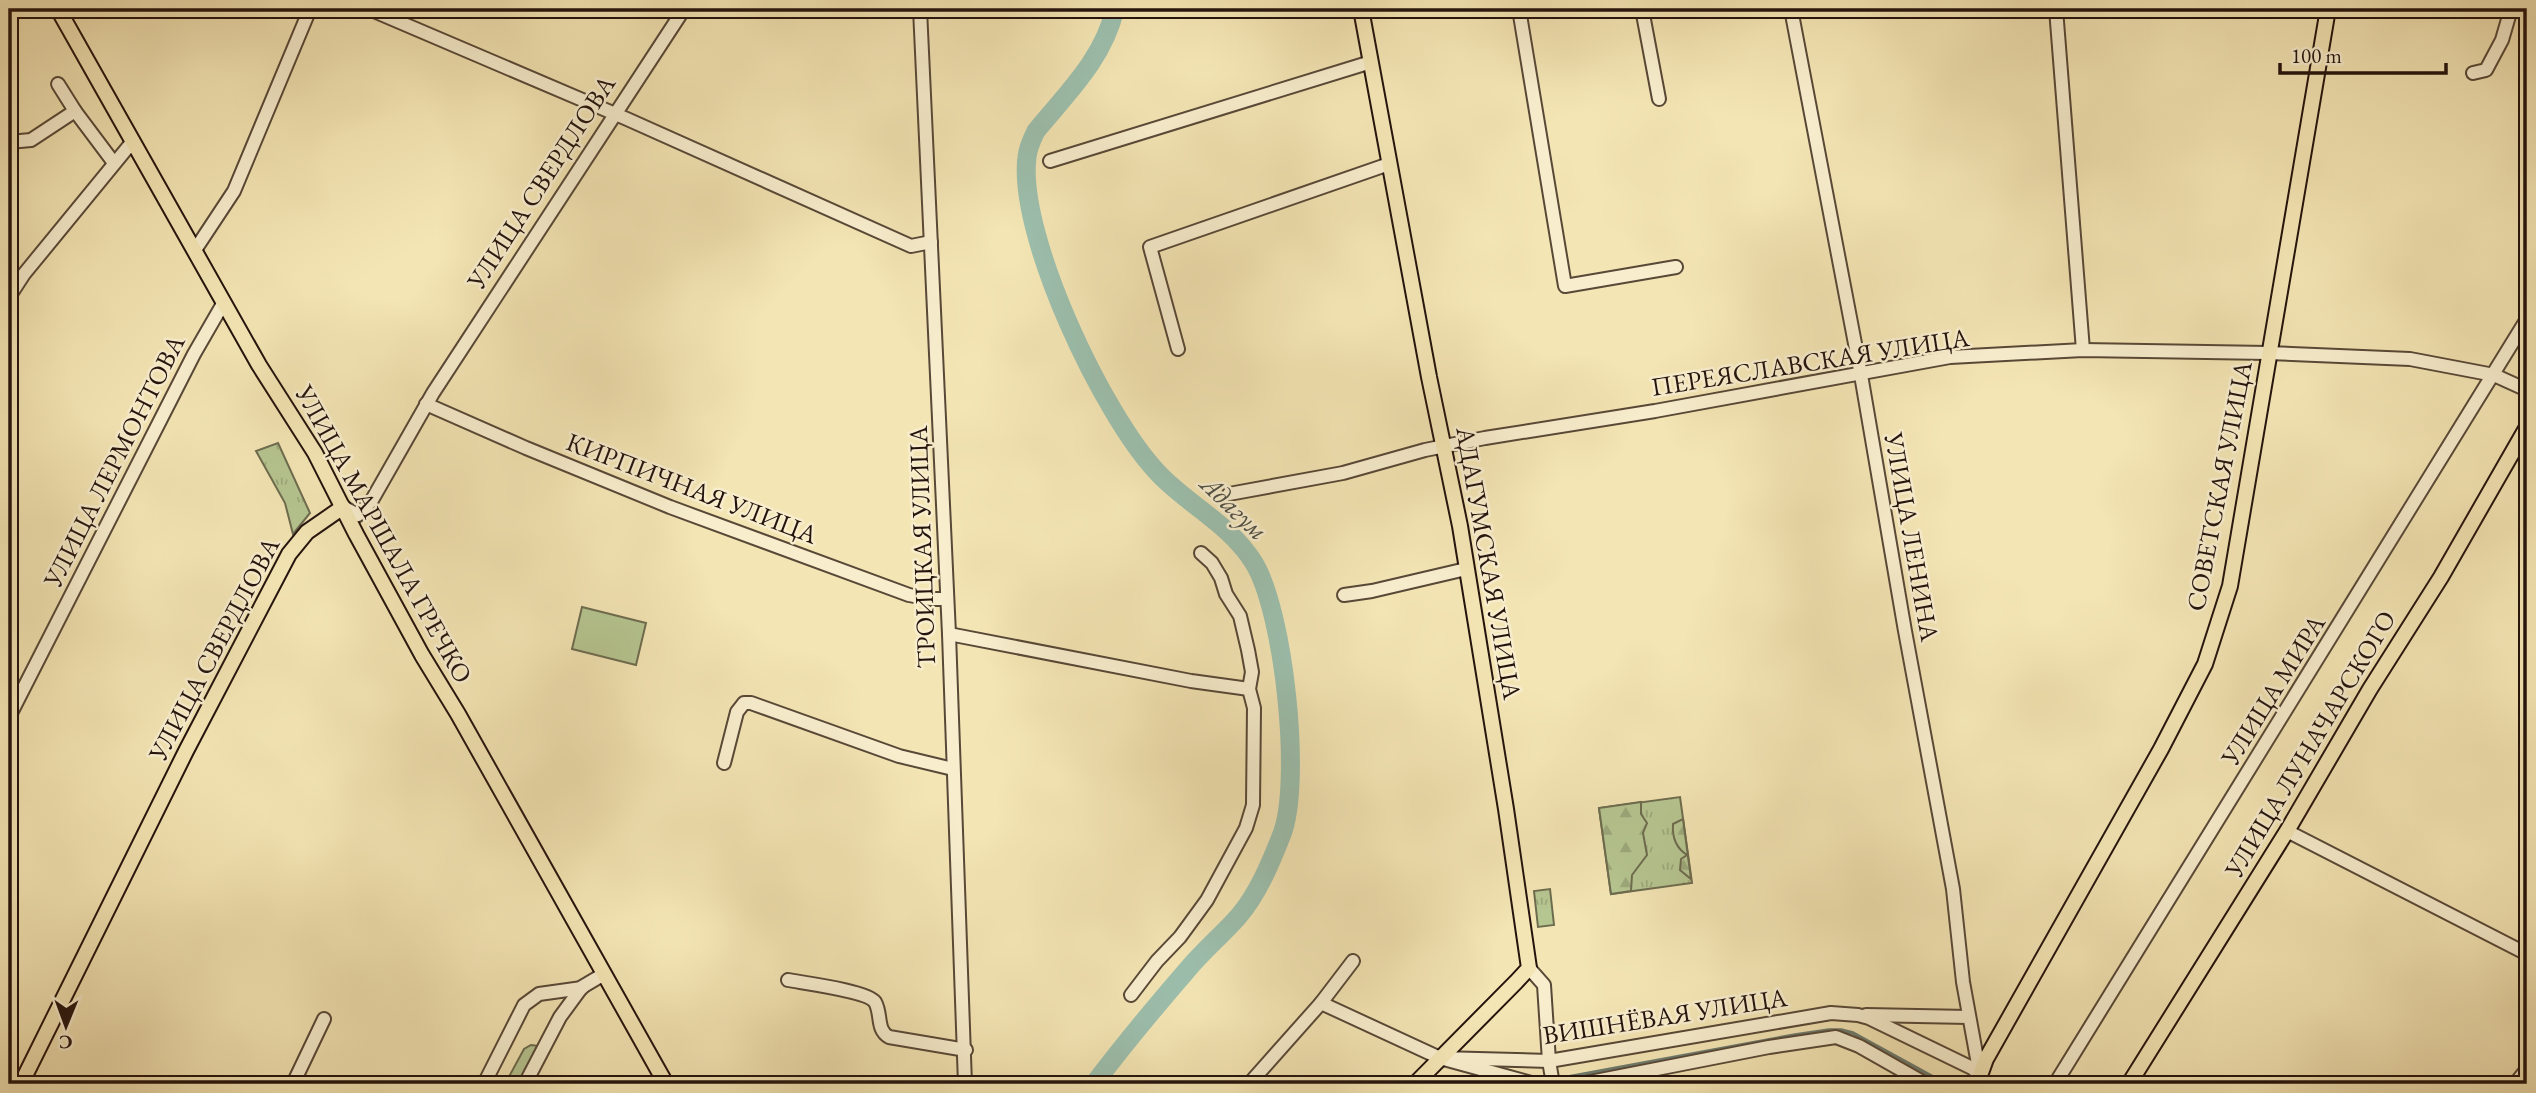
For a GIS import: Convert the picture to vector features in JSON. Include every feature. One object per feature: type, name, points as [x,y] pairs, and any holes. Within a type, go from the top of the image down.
[{"type":"main road","name":"УЛИЦА МАРШАЛА ГРЕЧКО","points":[[58,9],[259,365],[315,453],[422,654],[666,1084]]},
{"type":"main road","name":"АДАГУМСКАЯ УЛИЦА","points":[[1361,9],[1466,569],[1508,817],[1528,968]]},
{"type":"main road","name":"СОВЕТСКАЯ УЛИЦА","points":[[1979,1080],[1986,1059],[2161,749],[2205,664],[2230,586],[2328,9]]},
{"type":"main road","name":"УЛИЦА ЛУНАЧАРСКОГО","points":[[2129,1084],[2287,831],[2370,689],[2441,576],[2527,427]]},
{"type":"main road","name":"УЛИЦА СВЕРДЛОВА","points":[[21,1084],[186,751],[289,554],[307,531],[343,507]]},
{"type":"main road","points":[[1415,1084],[1528,968]]},
{"type":"street","points":[[195,250],[234,191],[310,9]]},
{"type":"street","points":[[369,9],[911,246],[931,242]]},
{"type":"street","name":"УЛИЦА СВЕРДЛОВА","points":[[343,507],[358,515],[365,509],[426,404],[684,9]]},
{"type":"street","name":"ТРОИЦКАЯ УЛИЦА","points":[[920,9],[949,635],[965,1084]]},
{"type":"street","points":[[1519,9],[1565,286],[1676,267]]},
{"type":"street","points":[[1642,9],[1659,99]]},
{"type":"street","name":"УЛИЦА ЛЕНИНА","points":[[1791,9],[1861,375],[1953,889],[1979,1080]]},
{"type":"street","points":[[2056,9],[2083,350]]},
{"type":"street","points":[[2473,73],[2486,70],[2502,40],[2511,9]]},
{"type":"street","points":[[1050,160],[1371,62]]},
{"type":"street","points":[[58,83],[75,111],[114,163]]},
{"type":"street","points":[[9,142],[31,140],[75,111]]},
{"type":"street","points":[[9,297],[24,274],[133,141]]},
{"type":"street","points":[[1178,349],[1150,247],[1389,163]]},
{"type":"street","name":"УЛИЦА ЛЕРМОНТОВА","points":[[9,717],[194,354],[224,302]]},
{"type":"street","name":"УЛИЦА МИРА","points":[[2056,1084],[2527,319]]},
{"type":"street","name":"ПЕРЕЯСЛАВСКАЯ УЛИЦА","points":[[1228,494],[1343,473],[1425,450],[1485,438],[1655,411],[1950,358],[2083,350],[2410,359],[2494,375],[2527,390]]},
{"type":"street","name":"КИРПИЧНАЯ УЛИЦА","points":[[426,404],[670,507],[909,594],[947,599]]},
{"type":"street","points":[[1130,995],[1180,937],[1207,900],[1246,828],[1255,792],[1254,708],[1249,690],[1252,672],[1240,616],[1226,594],[1212,563],[1201,553]]},
{"type":"street","points":[[1344,595],[1466,569]]},
{"type":"street","points":[[949,635],[1249,690]]},
{"type":"street","points":[[724,763],[737,712],[744,704],[751,703],[899,756],[953,769]]},
{"type":"street","points":[[2287,831],[2527,954]]},
{"type":"street","points":[[1249,1084],[1321,1003],[1353,961]]},
{"type":"street","points":[[1528,968],[1544,985],[1553,1084]]},
{"type":"street","points":[[484,1084],[524,1005],[539,994],[582,987],[604,974]]},
{"type":"street","points":[[788,981],[846,990],[869,997],[875,1003],[882,1031],[889,1037],[965,1050]]},
{"type":"street","points":[[526,1084],[560,1017],[582,987]]},
{"type":"street","points":[[1321,1003],[1440,1058]]},
{"type":"street","name":"ВИШНЁВАЯ УЛИЦА","points":[[1440,1058],[1549,1061],[1831,1013],[1858,1015],[1972,1068],[1979,1080]]},
{"type":"street","points":[[1858,1015],[1969,1017]]},
{"type":"street","points":[[293,1084],[324,1019]]},
{"type":"street","name":"ВИШНЁВАЯ УЛИЦА","points":[[1580,1084],[1836,1037],[1859,1046],[1926,1084]]},
{"type":"street","name":"ВИШНЁВАЯ УЛИЦА","points":[[1440,1058],[1535,1084]]},
{"type":"street","points":[[2515,1084],[2527,1069]]},
{"type":"green space","points":[[278,443],[310,513],[293,534],[285,503],[256,451]]},
{"type":"green space","points":[[582,607],[646,623],[636,665],[572,649]]},
{"type":"green space","points":[[1680,797],[1692,883],[1611,894],[1599,808]]},
{"type":"green space","points":[[1641,802],[1641,814],[1647,823],[1643,833],[1647,855],[1632,875],[1631,891],[1611,894],[1599,808]]},
{"type":"green space","points":[[1683,819],[1691,879],[1680,870],[1681,859],[1687,855],[1677,846],[1673,834],[1673,824]]},
{"type":"green space","points":[[1550,889],[1554,925],[1538,927],[1534,891]]},
{"type":"green space","points":[[531,1045],[539,1046],[521,1084],[505,1084],[524,1049]]},
{"type":"waterway","name":"Адагум","points":[[1094,1084],[1164,997],[1238,917],[1252,898],[1269,867],[1282,834],[1288,809],[1290,776],[1287,697],[1281,656],[1265,587],[1254,563],[1233,537],[1158,473],[1136,447],[1113,411],[1068,323],[1036,231],[1028,191],[1027,157],[1030,143],[1036,131],[1093,59],[1110,27],[1115,9]]},
{"type":"waterway","points":[[1568,1077],[1795,1035],[1841,1030],[1853,1033],[1946,1084]]}]
